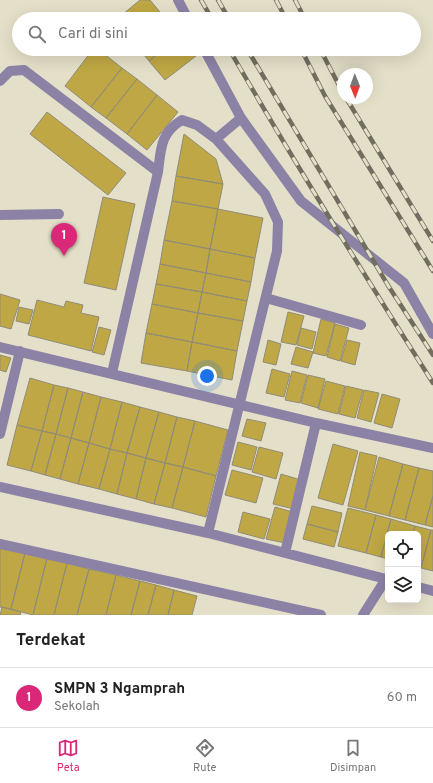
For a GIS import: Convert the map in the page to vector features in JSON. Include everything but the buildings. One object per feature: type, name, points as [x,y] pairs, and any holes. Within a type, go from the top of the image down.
[{"type":"street","points":[[178,0],[184,12]]},
{"type":"street","points":[[208,56],[242,118],[301,201],[404,283],[433,334]]},
{"type":"street","points":[[0,81],[10,71],[24,70],[158,172]]},
{"type":"street","points":[[216,139],[242,118]]},
{"type":"street","points":[[112,373],[158,172],[163,139],[172,126],[182,120],[197,125],[216,139],[265,194],[278,222],[277,251],[238,403],[208,533]]},
{"type":"street","points":[[0,215],[58,214]]},
{"type":"street","points":[[266,298],[361,325]]},
{"type":"street","points":[[0,347],[316,422],[433,448]]},
{"type":"street","points":[[0,434],[20,351]]},
{"type":"street","points":[[285,553],[316,422]]},
{"type":"street","points":[[0,487],[208,533],[385,578]]},
{"type":"street","points":[[0,544],[321,615]]},
{"type":"street","points":[[363,615],[385,582]]},
{"type":"street","points":[[421,588],[433,590]]},
{"type":"railway","points":[[201,0],[208,12]]},
{"type":"railway","points":[[218,0],[225,12]]},
{"type":"railway","points":[[276,0],[282,12]]},
{"type":"railway","points":[[295,0],[301,12]]},
{"type":"railway","points":[[233,56],[329,217],[433,383]]},
{"type":"railway","points":[[251,56],[389,287],[433,355]]},
{"type":"railway","points":[[305,56],[325,96],[433,271]]},
{"type":"railway","points":[[324,56],[337,82]]},
{"type":"railway","points":[[350,104],[433,241]]},
{"type":"place","name":"SMPN 3 Ngamprah","points":[[64,256]]}]
